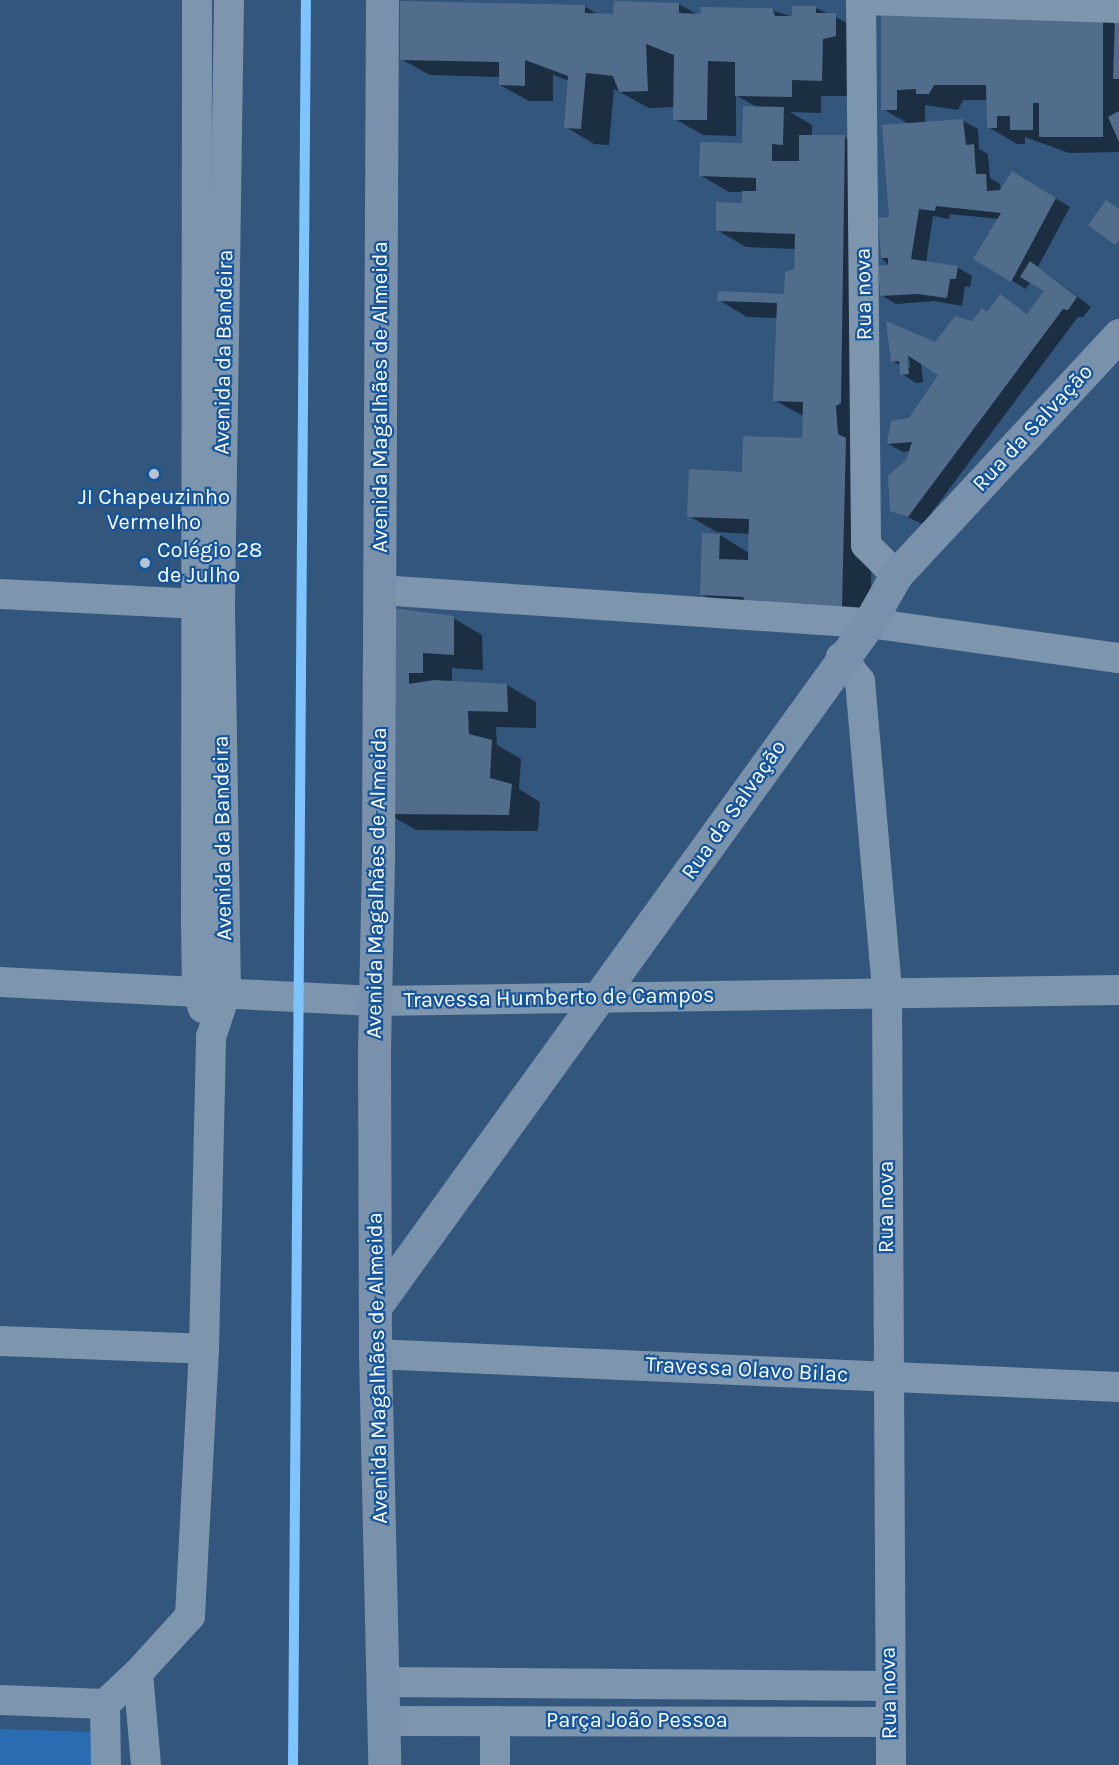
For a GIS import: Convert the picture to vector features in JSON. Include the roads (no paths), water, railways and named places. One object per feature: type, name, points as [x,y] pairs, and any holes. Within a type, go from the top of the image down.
[{"type":"street","name":"Avenida da Bandeira","points":[[198,0],[208,605],[211,991]]},
{"type":"street","name":"Avenida da Bandeira","points":[[208,605],[229,0]]},
{"type":"street","name":"Avenida Magalhães de Almeida","points":[[382,0],[380,590],[375,1001],[375,1354],[385,1682],[384,1765]]},
{"type":"street","points":[[862,0],[1119,8]]},
{"type":"street","name":"Rua nova","points":[[862,0],[866,545],[896,576]]},
{"type":"street","name":"Rua da Salvação","points":[[375,1307],[602,997],[841,657],[869,623],[896,576],[1119,335]]},
{"type":"street","points":[[380,590],[869,623],[1119,658]]},
{"type":"street","points":[[0,594],[208,605]]},
{"type":"street","name":"Rua nova","points":[[841,657],[860,681],[887,992],[887,1376],[891,1765]]},
{"type":"street","name":"Travessa Humberto de Campos","points":[[0,982],[375,1001],[1119,990]]},
{"type":"street","points":[[0,1700],[105,1704],[138,1673],[190,1616],[204,1349],[211,991]]},
{"type":"street","points":[[0,1341],[204,1349]]},
{"type":"street","name":"Travessa Olavo Bilac","points":[[375,1354],[1119,1387]]},
{"type":"street","points":[[138,1673],[146,1765]]},
{"type":"street","name":"Parça João Pessoa","points":[[385,1682],[889,1686]]},
{"type":"street","points":[[105,1704],[106,1765]]},
{"type":"street","points":[[495,1720],[495,1765]]},
{"type":"street","name":"Parça João Pessoa","points":[[385,1721],[889,1722]]},
{"type":"place","name":"JI Chapeuzinho Vermelho","points":[[154,474]]},
{"type":"place","name":"Colégio 28 de Julho","points":[[145,563]]}]
